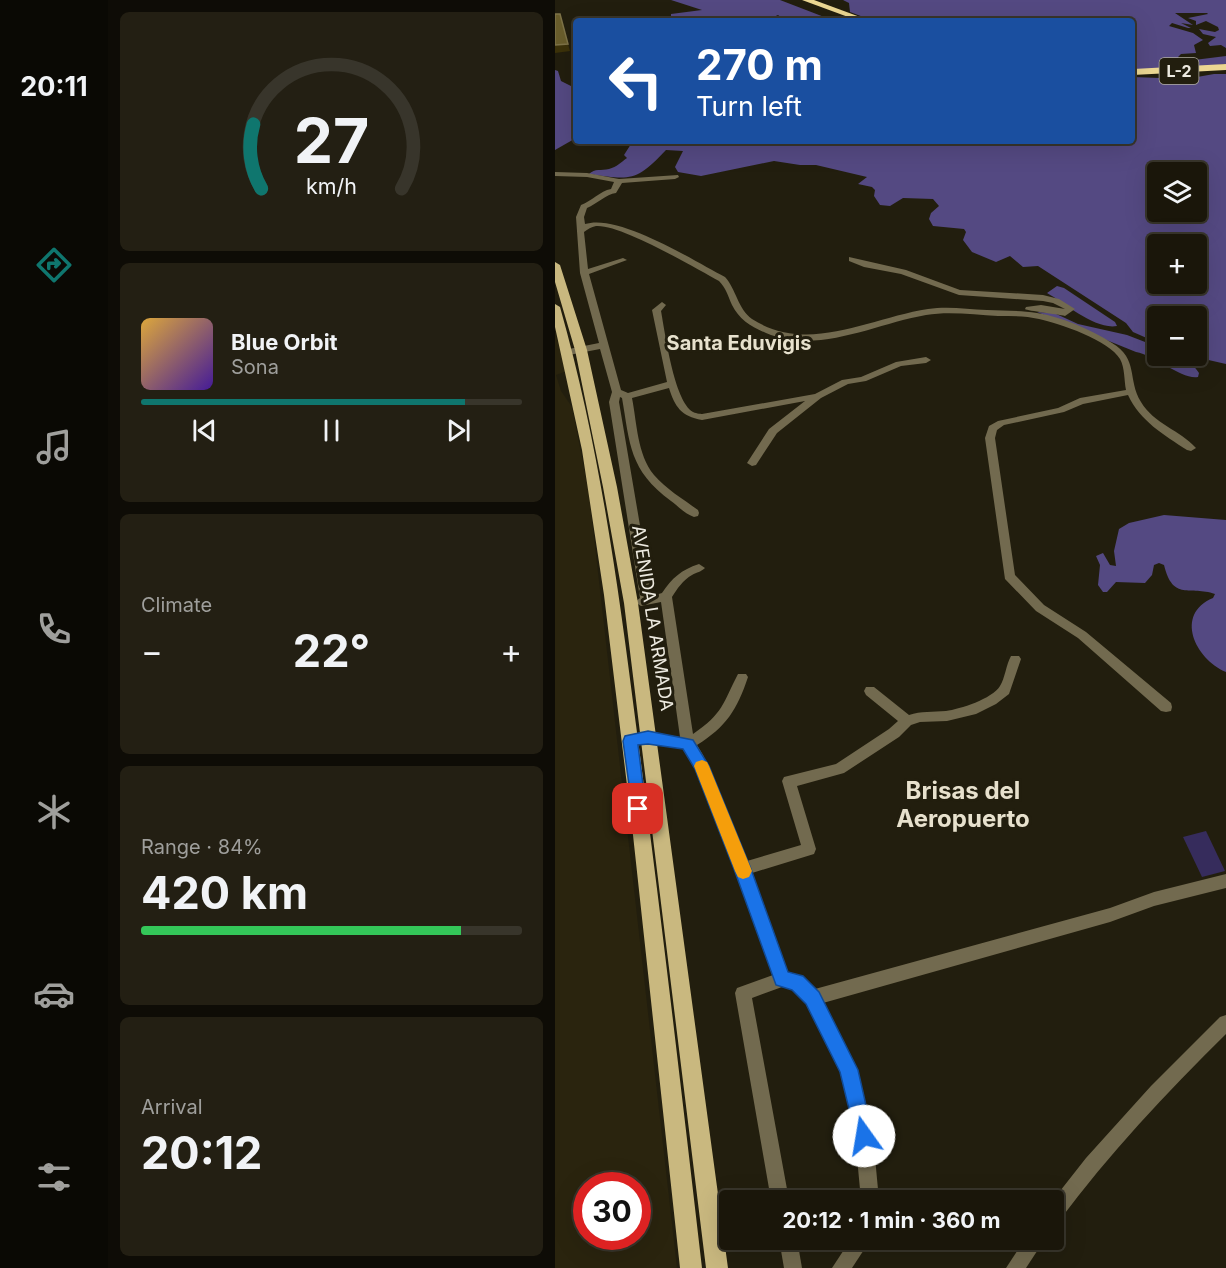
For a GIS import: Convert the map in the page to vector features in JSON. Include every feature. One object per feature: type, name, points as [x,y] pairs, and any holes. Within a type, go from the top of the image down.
[{"type":"highway","points":[[796,0],[847,18]]},
{"type":"highway","points":[[806,0],[858,18]]},
{"type":"highway","name":"L-2","points":[[1135,74],[1226,69]]},
{"type":"main road","name":"AVENIDA LA ARMADA","points":[[555,265],[610,488],[631,603],[639,739],[691,1268]]},
{"type":"main road","name":"AVENIDA LA ARMADA","points":[[555,307],[575,351],[606,550],[639,739],[717,1268]]},
{"type":"street","points":[[555,174],[587,175],[619,181],[675,177]]},
{"type":"street","points":[[619,181],[613,191],[609,191],[594,203],[584,207],[580,217],[584,273],[644,469],[651,479],[694,513]]},
{"type":"street","points":[[582,229],[597,224],[616,228],[722,279],[729,287],[737,310],[745,318],[773,333],[792,338],[812,339],[831,336],[925,313],[1041,316],[1114,347],[1124,358],[1131,392],[1146,415],[1191,448]]},
{"type":"street","points":[[852,259],[867,265],[903,272],[959,292],[1043,298],[1056,300],[1071,309],[1065,313],[1041,308],[1030,309],[1017,314]]},
{"type":"street","points":[[584,273],[623,260]]},
{"type":"street","points":[[661,305],[656,310],[672,384],[690,415],[702,417],[818,396]]},
{"type":"street","points":[[575,351],[606,345]]},
{"type":"street","points":[[752,463],[773,431],[818,396],[845,382],[863,379],[900,364],[926,360]]},
{"type":"street","points":[[647,602],[614,402],[622,394],[672,384]]},
{"type":"street","points":[[1131,392],[1080,401],[1061,410],[1001,423],[993,428],[990,438],[1009,576],[1040,608],[1082,635],[1166,707]]},
{"type":"street","points":[[699,568],[686,573],[674,584],[666,597],[688,744],[702,766],[743,869],[782,979]]},
{"type":"street","points":[[631,603],[666,597]]},
{"type":"street","points":[[743,869],[809,849],[789,781],[806,779],[813,774],[839,769],[894,733],[907,721],[920,717],[947,717],[971,710],[991,700],[1005,690],[1015,659]]},
{"type":"street","points":[[639,739],[688,744],[713,729],[727,713],[742,677]]},
{"type":"street","points":[[870,691],[907,721]]},
{"type":"street","points":[[812,998],[1110,915],[1154,899],[1226,881]]},
{"type":"street","points":[[778,1190],[743,993],[782,979],[796,982],[812,998],[849,1070],[864,1136],[869,1190]]},
{"type":"street","points":[[1064,1200],[1079,1180],[1190,1056],[1226,1023]]},
{"type":"street","points":[[790,1250],[793,1268]]},
{"type":"street","points":[[840,1268],[854,1250]]},
{"type":"street","points":[[1015,1268],[1028,1250]]},
{"type":"shaded area","points":[[671,0],[780,0],[827,18],[782,18],[778,15],[771,18],[671,18],[671,14],[702,10]]},
{"type":"shaded area","points":[[843,0],[1226,0],[1226,48],[1221,45],[1210,46],[1208,43],[1216,37],[1203,34],[1199,29],[1215,32],[1219,30],[1218,27],[1206,21],[1196,25],[1196,21],[1188,18],[1207,13],[1175,13],[1193,25],[1181,23],[1191,28],[1172,23],[1169,26],[1193,33],[1203,40],[1194,45],[1196,53],[1181,54],[1179,59],[1186,61],[1226,56],[1226,64],[1186,69],[1135,70],[1135,18],[866,18],[850,12],[849,3]]},
{"type":"shaded area","points":[[555,70],[558,71],[561,81],[573,87],[573,140],[555,150]]},
{"type":"shaded area","points":[[1226,74],[1226,364],[1207,360],[1207,306],[1147,306],[1147,338],[1133,332],[1126,323],[1038,266],[1023,267],[1010,256],[996,262],[972,252],[963,240],[966,232],[964,229],[933,226],[929,219],[931,213],[939,206],[933,199],[903,198],[890,206],[880,205],[874,196],[875,190],[872,187],[858,184],[867,177],[816,165],[774,161],[701,176],[678,172],[675,167],[683,151],[666,150],[647,168],[632,176],[589,174],[619,164],[627,158],[624,155],[631,144],[1135,144],[1135,77],[1186,79]]},
{"type":"shaded area","points":[[1057,286],[1064,288],[1115,322],[1117,326],[1099,324],[1090,320],[1047,293]]},
{"type":"shaded area","points":[[1037,312],[1054,313],[1078,324],[1127,335],[1147,343],[1147,356]]},
{"type":"shaded area","points":[[555,333],[567,371],[556,375],[561,391],[572,407],[589,493],[677,1268],[555,1268]]},
{"type":"shaded area","points":[[1166,366],[1193,366],[1199,373],[1198,377],[1192,377]]},
{"type":"shaded area","points":[[1164,515],[1226,520],[1226,672],[1205,657],[1193,636],[1194,614],[1215,594],[1177,588],[1172,584],[1164,565],[1159,563],[1154,565],[1152,575],[1145,583],[1116,582],[1107,592],[1103,592],[1098,585],[1100,565],[1096,556],[1103,553],[1110,565],[1116,566],[1114,551],[1119,529],[1129,523]]},
{"type":"shaded area","points":[[1206,831],[1225,871],[1202,877],[1183,837]]},
{"type":"building","points":[[555,14],[560,14],[568,44],[555,45]]},
{"type":"slow traffic","points":[[702,766],[743,871]]},
{"type":"district","name":"Santa Eduvigis","points":[[739,343]]},
{"type":"district","name":"Brisas del Aeropuerto","points":[[963,804]]},
{"type":"route","points":[[638,809],[630,741],[648,737],[688,744],[702,766],[743,869],[782,979],[796,982],[812,998],[849,1070],[864,1136]]}]
